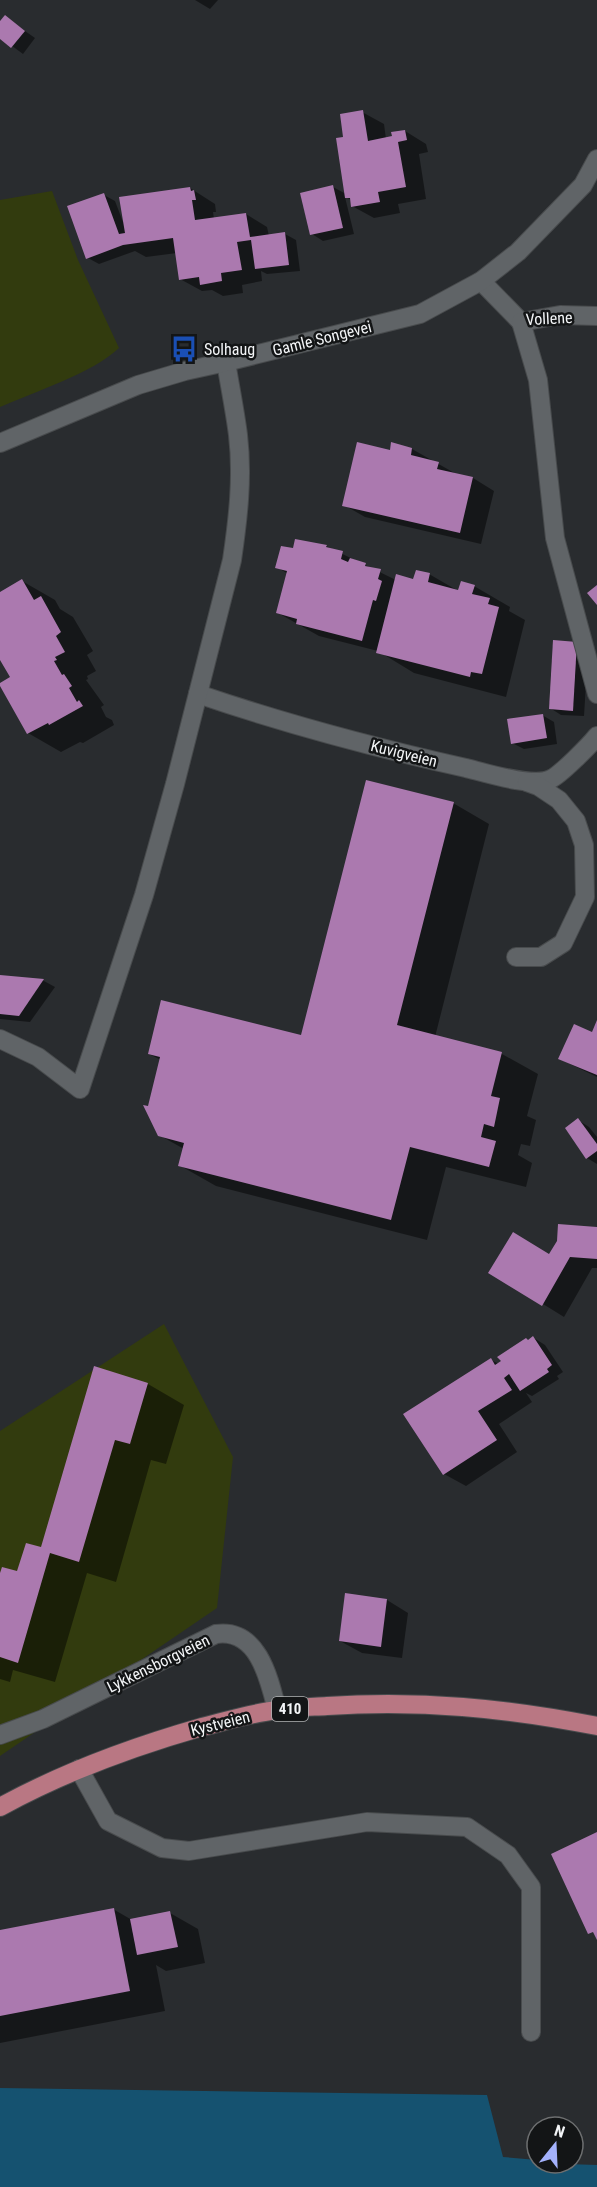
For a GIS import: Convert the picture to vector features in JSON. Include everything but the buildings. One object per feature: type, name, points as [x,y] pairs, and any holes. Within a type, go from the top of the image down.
[{"type":"main road","name":"Kystveien","points":[[0,1807],[79,1769],[151,1741],[277,1710],[379,1702],[440,1704],[518,1712],[597,1726]]},
{"type":"street","name":"Gamle Songevei","points":[[0,443],[138,385],[185,371],[420,314],[481,281],[518,252],[583,184],[597,159]]},
{"type":"street","name":"Vollene","points":[[481,281],[521,322],[560,315],[597,316]]},
{"type":"street","points":[[521,322],[538,380],[555,538],[597,694]]},
{"type":"street","points":[[0,1039],[38,1057],[80,1089],[144,895],[232,560],[238,523],[240,481],[238,437],[226,362]]},
{"type":"street","name":"Kuvigveien","points":[[198,694],[254,713],[408,755],[526,782],[550,780],[597,736]]},
{"type":"street","points":[[516,957],[541,957],[564,943],[585,897],[584,845],[576,821],[559,800],[538,786],[526,782]]},
{"type":"street","name":"Lykkensborgveien","points":[[0,1735],[43,1719],[216,1634],[229,1632],[249,1642],[265,1668],[277,1710]]},
{"type":"street","points":[[79,1769],[108,1821],[162,1848],[189,1851],[367,1822],[467,1827],[508,1855],[531,1887],[531,2032]]},
{"type":"green space","points":[[52,191],[78,260],[119,348],[79,374],[0,407],[0,200]]},
{"type":"green space","points":[[164,1324],[233,1457],[217,1608],[0,1756],[0,1431]]},
{"type":"water","points":[[0,2088],[487,2095],[503,2157],[525,2159],[525,2175],[585,2175],[585,2165],[597,2165],[597,2187],[0,2187]]},
{"type":"place","name":"Solhaug","points":[[184,349]]}]
